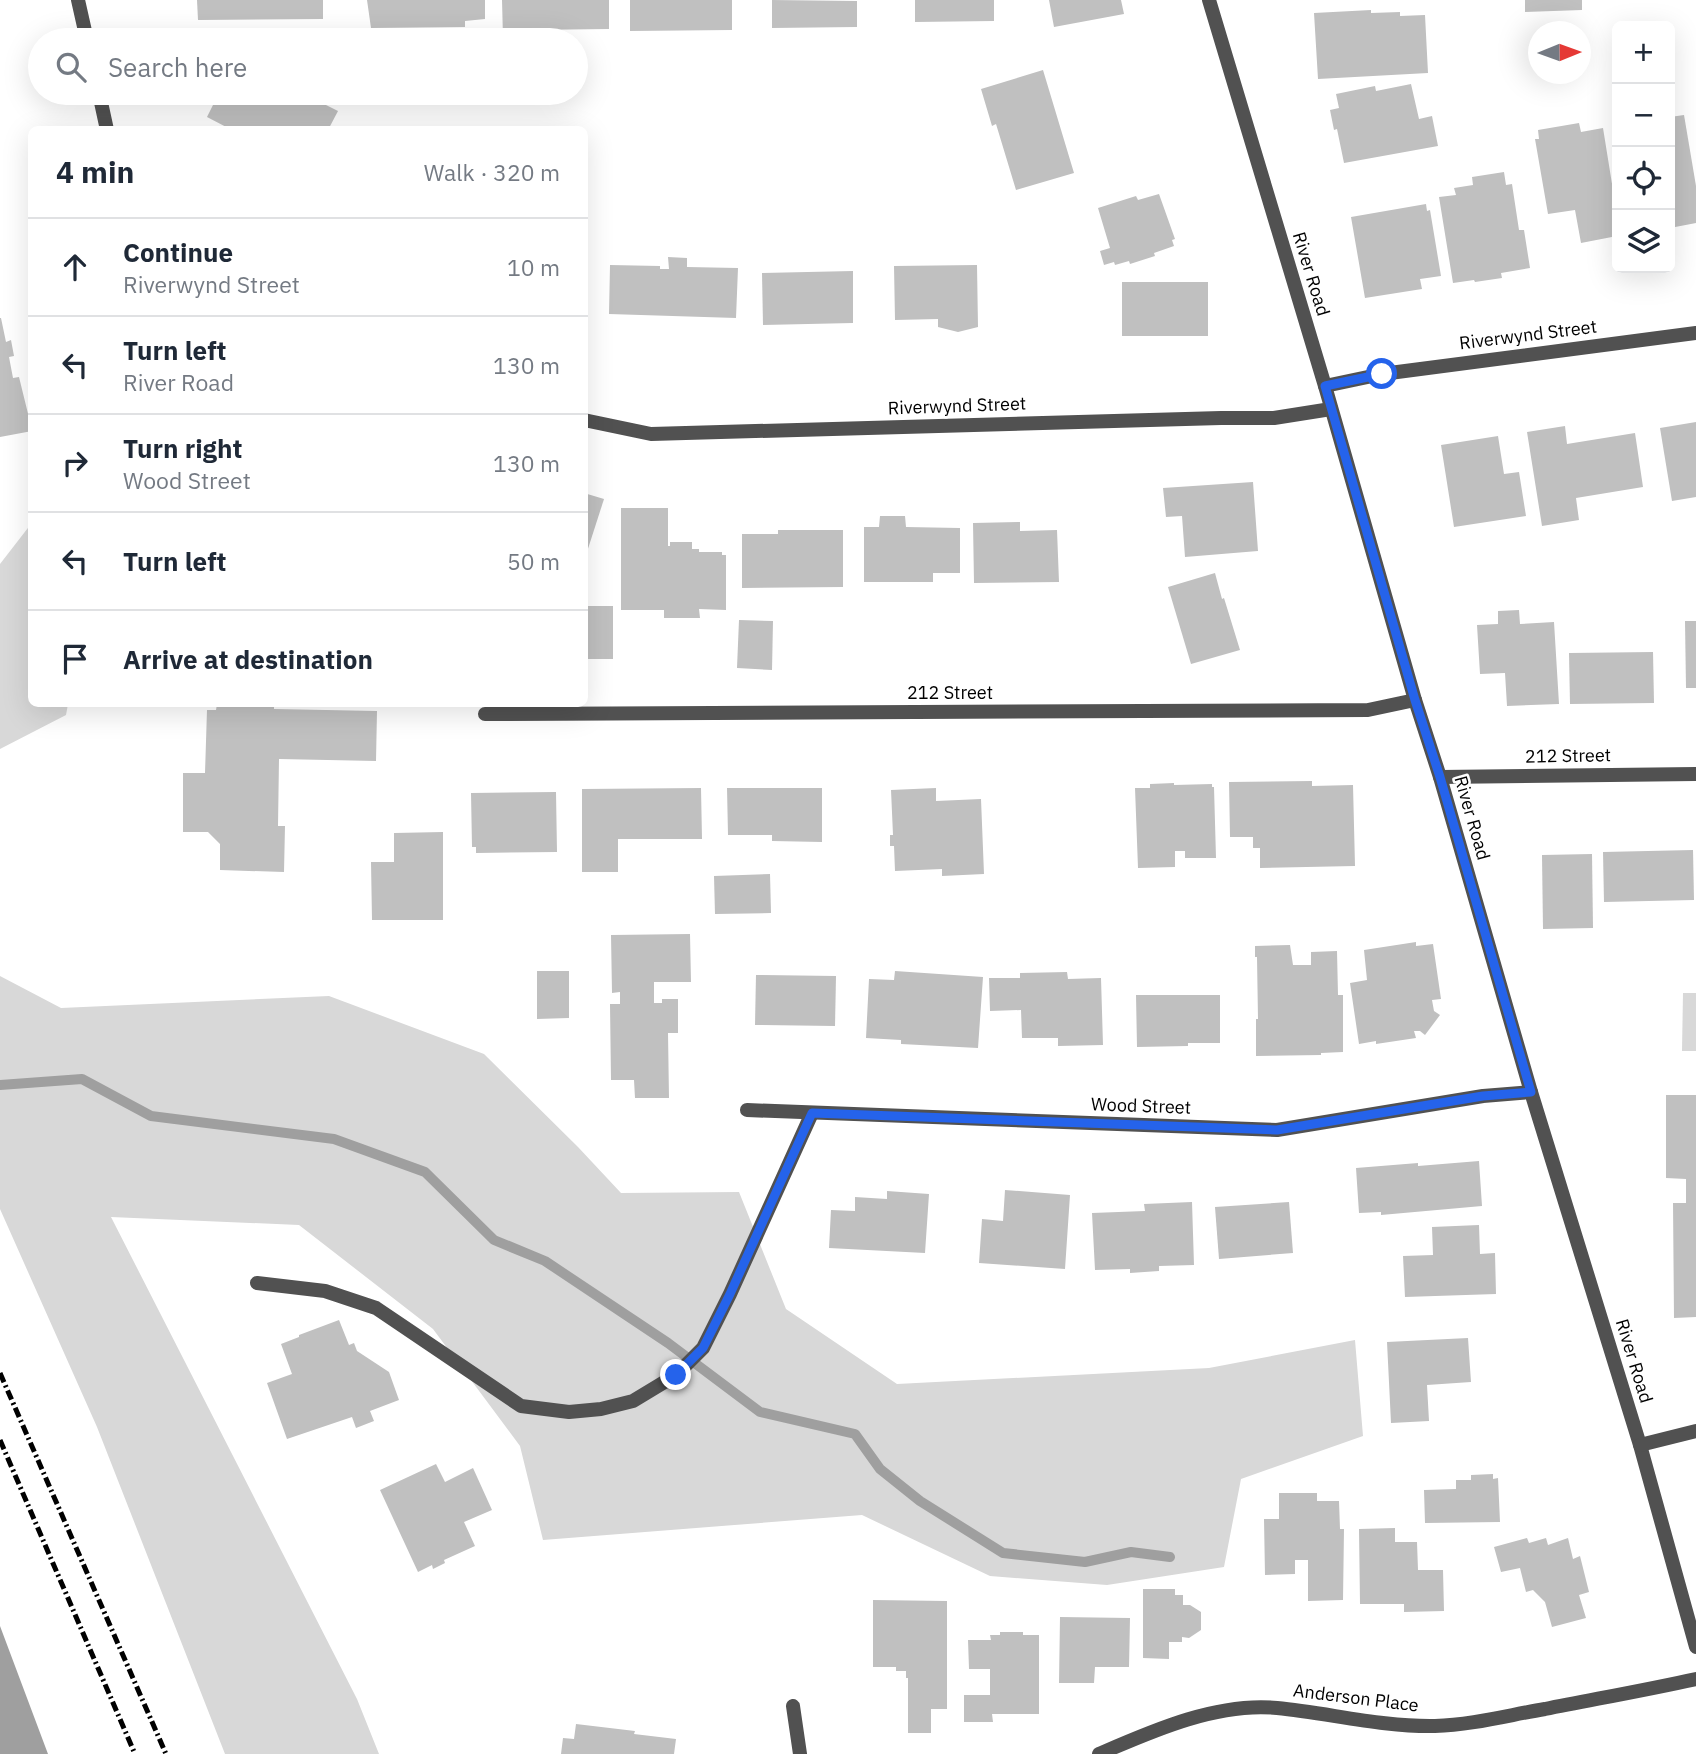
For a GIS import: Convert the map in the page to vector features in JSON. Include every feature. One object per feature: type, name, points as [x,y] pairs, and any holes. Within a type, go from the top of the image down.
[{"type":"street","points":[[78,0],[84,28]]},
{"type":"street","name":"River Road","points":[[1209,0],[1531,1092],[1640,1445],[1696,1647]]},
{"type":"street","points":[[102,105],[106,126]]},
{"type":"street","name":"Riverwynd Street","points":[[1325,386],[1382,374],[1696,333]]},
{"type":"street","name":"Riverwynd Street","points":[[588,422],[651,434],[1275,418],[1331,410]]},
{"type":"street","name":"212 Street","points":[[485,715],[1368,710],[1415,700]]},
{"type":"street","name":"212 Street","points":[[1440,777],[1696,774]]},
{"type":"street","name":"Wood Street","points":[[747,1110],[1277,1130],[1483,1096],[1531,1092]]},
{"type":"street","points":[[257,1283],[325,1291],[376,1308],[521,1406],[569,1412],[601,1409],[633,1401],[676,1375],[703,1348],[812,1113]]},
{"type":"street","points":[[1640,1445],[1696,1431]]},
{"type":"street","name":"Anderson Place","points":[[1099,1754],[1152,1731],[1231,1709],[1275,1707],[1394,1724],[1435,1726],[1476,1722],[1696,1679]]},
{"type":"street","points":[[793,1706],[800,1754]]},
{"type":"shaded area","points":[[28,528],[28,707],[67,707],[66,715],[0,749],[0,564]]},
{"type":"shaded area","points":[[0,976],[61,1008],[329,996],[484,1054],[621,1193],[739,1192],[786,1309],[897,1384],[1209,1368],[1355,1340],[1363,1436],[1241,1479],[1224,1567],[1107,1585],[990,1576],[862,1515],[543,1540],[520,1446],[433,1329],[299,1225],[111,1217],[357,1699],[379,1754],[225,1754],[97,1427],[0,1209]]},
{"type":"shaded area","points":[[1683,993],[1696,993],[1696,1051],[1682,1051]]},
{"type":"shaded area","points":[[0,1626],[48,1754],[0,1754]]},
{"type":"building","points":[[197,0],[323,0],[323,19],[198,20]]},
{"type":"building","points":[[367,0],[485,0],[485,19],[465,21],[465,27],[371,28]]},
{"type":"building","points":[[502,0],[609,0],[609,29],[503,28]]},
{"type":"building","points":[[630,0],[732,0],[732,30],[630,31]]},
{"type":"building","points":[[772,0],[857,1],[857,27],[772,28]]},
{"type":"building","points":[[915,0],[994,0],[994,21],[915,22]]},
{"type":"building","points":[[1049,0],[1121,0],[1124,14],[1054,27]]},
{"type":"building","points":[[1525,0],[1582,0],[1582,10],[1525,12]]},
{"type":"building","points":[[1371,10],[1371,13],[1400,12],[1400,16],[1425,15],[1428,73],[1318,79],[1314,13]]},
{"type":"building","points":[[1043,70],[1074,173],[1016,190],[996,124],[992,126],[981,89]]},
{"type":"building","points":[[1411,84],[1419,119],[1432,116],[1438,146],[1344,163],[1330,110],[1339,108],[1336,94],[1375,86],[1376,91]]},
{"type":"building","points":[[213,105],[326,105],[338,111],[330,126],[224,126],[207,117]]},
{"type":"building","points":[[1684,115],[1696,186],[1696,223],[1675,227],[1675,147],[1675,116]]},
{"type":"building","points":[[1579,123],[1581,132],[1603,128],[1612,184],[1612,237],[1581,243],[1575,210],[1548,214],[1535,139],[1539,139],[1538,130]]},
{"type":"building","points":[[1504,172],[1506,185],[1512,184],[1519,230],[1524,230],[1530,268],[1501,273],[1502,278],[1453,283],[1439,197],[1456,195],[1454,188],[1473,185],[1472,177]]},
{"type":"building","points":[[1159,194],[1175,239],[1172,240],[1174,246],[1130,264],[1129,261],[1104,265],[1100,251],[1110,248],[1098,208],[1136,196],[1138,200]]},
{"type":"building","points":[[1426,204],[1427,211],[1430,210],[1441,276],[1420,279],[1422,289],[1365,298],[1351,217]]},
{"type":"building","points":[[668,257],[687,258],[687,267],[738,268],[736,318],[609,314],[610,265],[660,266],[660,269],[669,269]]},
{"type":"building","points":[[977,265],[978,327],[958,332],[938,327],[938,319],[895,320],[894,266]]},
{"type":"building","points":[[853,271],[853,323],[763,325],[762,273]]},
{"type":"building","points":[[1122,282],[1208,282],[1208,336],[1122,336]]},
{"type":"building","points":[[1,318],[6,342],[11,340],[14,356],[9,357],[13,378],[19,377],[28,414],[28,432],[0,437]]},
{"type":"building","points":[[1696,422],[1696,497],[1672,501],[1660,428]]},
{"type":"building","points":[[1565,426],[1567,444],[1635,433],[1643,487],[1576,498],[1579,520],[1542,526],[1527,432]]},
{"type":"building","points":[[1498,436],[1504,474],[1519,472],[1526,516],[1454,527],[1441,445]]},
{"type":"building","points":[[1253,482],[1258,551],[1185,557],[1182,516],[1166,517],[1163,488]]},
{"type":"building","points":[[588,494],[604,499],[588,549]]},
{"type":"building","points":[[621,508],[668,508],[668,546],[670,542],[692,542],[692,549],[699,549],[699,552],[722,552],[722,555],[726,555],[726,610],[699,609],[700,618],[664,618],[664,610],[621,610]]},
{"type":"building","points":[[880,516],[905,516],[906,527],[960,528],[960,573],[933,573],[933,582],[864,582],[864,527],[879,527]]},
{"type":"building","points":[[1020,522],[1020,531],[1057,530],[1059,582],[974,583],[973,523]]},
{"type":"building","points":[[778,530],[843,530],[843,587],[742,588],[742,534],[778,534]]},
{"type":"building","points":[[1215,573],[1240,650],[1191,664],[1168,587]]},
{"type":"building","points":[[588,606],[613,606],[613,659],[588,659]]},
{"type":"building","points":[[1519,610],[1520,624],[1554,622],[1559,704],[1507,706],[1505,673],[1480,674],[1477,625],[1498,624],[1498,611]]},
{"type":"building","points":[[739,620],[773,621],[772,670],[737,668]]},
{"type":"building","points":[[1685,621],[1696,621],[1696,688],[1686,688]]},
{"type":"building","points":[[1653,652],[1654,703],[1570,704],[1569,653]]},
{"type":"building","points":[[216,707],[274,707],[377,711],[376,761],[279,759],[278,826],[285,826],[284,872],[220,870],[220,844],[208,832],[183,832],[183,773],[205,773],[207,710],[216,710]]},
{"type":"building","points":[[1312,781],[1312,786],[1353,785],[1355,866],[1260,868],[1260,848],[1253,848],[1253,837],[1230,837],[1229,782]]},
{"type":"building","points":[[1174,783],[1212,784],[1214,787],[1216,858],[1185,858],[1185,851],[1175,851],[1175,867],[1138,868],[1135,788]]},
{"type":"building","points":[[701,788],[702,839],[618,839],[618,872],[582,872],[582,789]]},
{"type":"building","points":[[727,788],[822,788],[822,842],[772,841],[772,835],[728,835]]},
{"type":"building","points":[[936,788],[936,801],[981,799],[984,874],[942,876],[942,869],[895,871],[894,846],[890,846],[890,835],[893,835],[891,790]]},
{"type":"building","points":[[556,792],[557,852],[476,853],[476,847],[472,847],[471,793]]},
{"type":"building","points":[[443,832],[443,920],[372,920],[371,862],[394,862],[394,833]]},
{"type":"building","points":[[1693,850],[1694,900],[1604,902],[1603,852]]},
{"type":"building","points":[[1592,854],[1593,928],[1543,929],[1542,855]]},
{"type":"building","points":[[770,874],[771,913],[715,914],[714,876]]},
{"type":"building","points":[[690,934],[691,982],[654,982],[654,1003],[662,1003],[662,999],[678,999],[678,1033],[668,1033],[669,1098],[635,1098],[634,1080],[611,1080],[610,1004],[620,1004],[620,992],[612,993],[611,935]]},
{"type":"building","points":[[1416,942],[1416,946],[1433,944],[1441,999],[1432,1000],[1434,1011],[1440,1015],[1425,1035],[1414,1031],[1416,1038],[1359,1044],[1350,983],[1367,980],[1364,950]]},
{"type":"building","points":[[1290,945],[1293,965],[1311,965],[1311,952],[1337,951],[1338,995],[1343,995],[1343,1052],[1256,1056],[1258,1019],[1255,946]]},
{"type":"building","points":[[537,971],[569,971],[569,1018],[537,1019]]},
{"type":"building","points":[[895,971],[983,977],[978,1048],[901,1044],[901,1040],[866,1038],[869,979],[894,980]]},
{"type":"building","points":[[1067,972],[1068,979],[1101,978],[1103,1045],[1058,1046],[1058,1038],[1022,1038],[1021,1010],[990,1011],[989,978],[1020,978],[1020,973]]},
{"type":"building","points":[[756,975],[836,976],[835,1026],[755,1025]]},
{"type":"building","points":[[1136,995],[1220,995],[1220,1043],[1137,1047]]},
{"type":"building","points":[[1666,1095],[1696,1095],[1696,1317],[1674,1318],[1673,1203],[1686,1203],[1686,1179],[1666,1178]]},
{"type":"building","points":[[1479,1161],[1482,1206],[1381,1215],[1381,1212],[1359,1213],[1356,1168]]},
{"type":"building","points":[[1005,1190],[1070,1195],[1065,1269],[979,1263],[982,1219],[1003,1221]]},
{"type":"building","points":[[887,1191],[929,1194],[925,1253],[829,1248],[831,1210],[855,1211],[855,1197],[887,1199]]},
{"type":"building","points":[[1192,1202],[1194,1265],[1159,1266],[1159,1271],[1130,1273],[1130,1269],[1095,1270],[1092,1213],[1145,1211],[1144,1204]]},
{"type":"building","points":[[1289,1202],[1293,1253],[1219,1259],[1215,1207]]},
{"type":"building","points":[[1479,1225],[1480,1254],[1495,1253],[1496,1294],[1405,1297],[1403,1256],[1433,1255],[1432,1227]]},
{"type":"building","points":[[339,1320],[349,1345],[354,1343],[357,1351],[389,1372],[399,1400],[370,1411],[374,1421],[356,1428],[352,1417],[287,1439],[267,1383],[292,1374],[281,1344]]},
{"type":"building","points":[[1468,1338],[1471,1382],[1427,1385],[1429,1421],[1391,1423],[1387,1342]]},
{"type":"building","points":[[436,1464],[445,1482],[473,1468],[492,1510],[464,1522],[475,1546],[444,1560],[445,1563],[433,1569],[432,1565],[418,1572],[380,1490]]},
{"type":"building","points":[[1493,1474],[1493,1479],[1498,1478],[1500,1522],[1425,1523],[1424,1490],[1456,1489],[1456,1480],[1471,1480],[1471,1475]]},
{"type":"building","points":[[1279,1493],[1317,1493],[1317,1501],[1339,1501],[1340,1529],[1344,1529],[1343,1600],[1308,1601],[1308,1560],[1295,1560],[1295,1574],[1265,1575],[1264,1519],[1279,1519]]},
{"type":"building","points":[[1395,1528],[1395,1542],[1417,1542],[1418,1570],[1443,1570],[1444,1611],[1404,1612],[1404,1604],[1360,1604],[1359,1529]]},
{"type":"building","points":[[1527,1538],[1529,1543],[1546,1538],[1548,1545],[1568,1538],[1573,1559],[1580,1556],[1589,1592],[1579,1595],[1586,1618],[1552,1627],[1545,1602],[1533,1590],[1526,1592],[1520,1568],[1501,1572],[1494,1547]]},
{"type":"building","points":[[1143,1589],[1175,1589],[1175,1595],[1183,1595],[1183,1605],[1190,1605],[1201,1612],[1201,1630],[1189,1638],[1182,1637],[1182,1642],[1169,1642],[1169,1659],[1143,1658]]},
{"type":"building","points":[[873,1600],[947,1601],[947,1709],[931,1709],[931,1733],[908,1733],[906,1671],[896,1671],[896,1667],[873,1667]]},
{"type":"building","points":[[1060,1617],[1130,1618],[1129,1667],[1095,1667],[1094,1683],[1059,1683]]},
{"type":"building","points":[[1000,1632],[1039,1635],[1039,1714],[992,1714],[993,1722],[964,1722],[964,1695],[990,1695],[990,1669],[969,1669],[968,1640],[991,1640],[990,1635],[1000,1635]]},
{"type":"building","points":[[576,1724],[676,1739],[674,1754],[561,1754],[563,1738],[574,1739]]},
{"type":"waterway","points":[[0,1085],[82,1079],[151,1116],[334,1139],[425,1172],[494,1240],[545,1261],[668,1343],[760,1412],[855,1434],[880,1469],[920,1501],[1003,1553],[1085,1562],[1131,1552],[1170,1557]]},
{"type":"railway","points":[[0,1373],[166,1754]]},
{"type":"railway","points":[[0,1440],[135,1754]]},
{"type":"route","points":[[676,1375],[703,1348],[812,1113],[1277,1130],[1483,1096],[1531,1092],[1325,386],[1382,374]]}]
